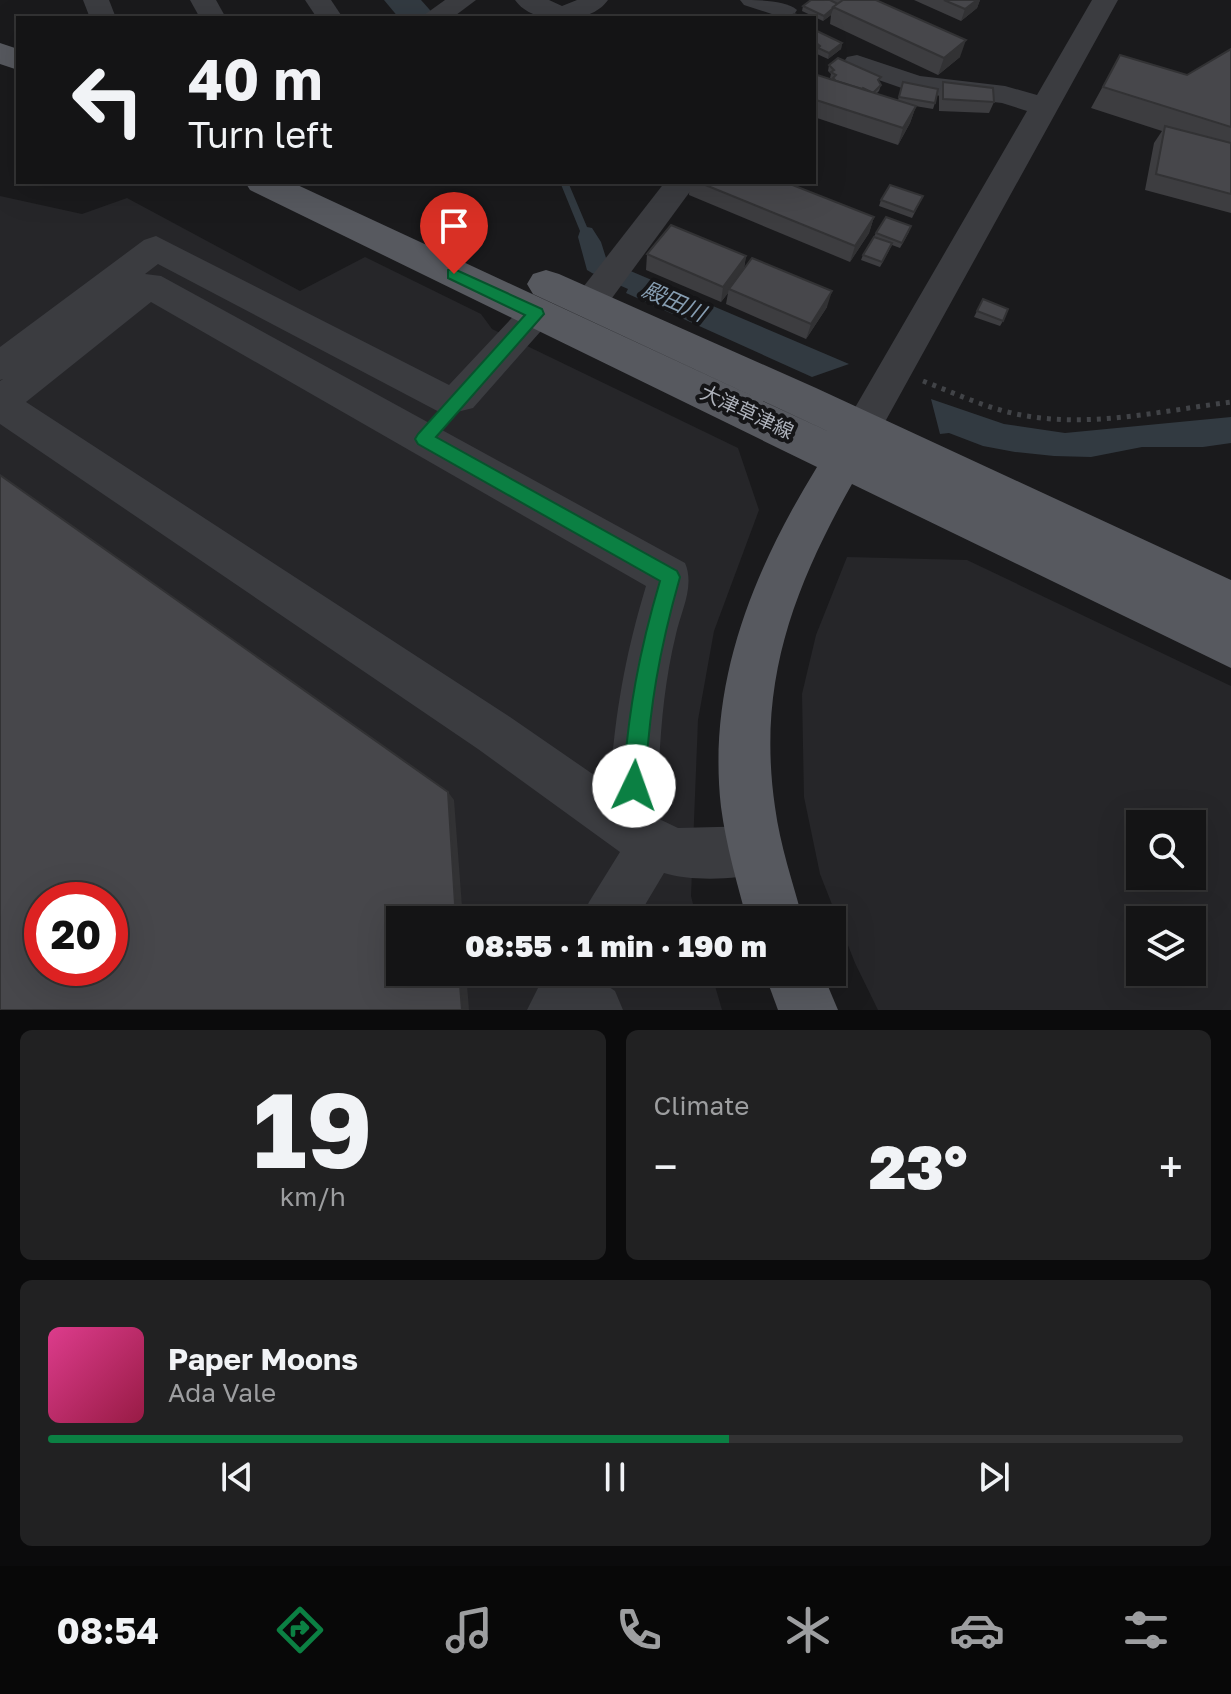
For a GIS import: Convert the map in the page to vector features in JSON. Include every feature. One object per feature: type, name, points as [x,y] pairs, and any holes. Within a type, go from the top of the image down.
[{"type":"main road","name":"大津草津線","points":[[266,184],[536,314],[1231,603]]},
{"type":"main road","name":"大津草津線","points":[[331,184],[604,284],[854,444],[1231,645]]},
{"type":"main road","points":[[771,906],[756,851],[748,803],[746,717],[754,660],[775,590],[854,444]]},
{"type":"main road","points":[[799,986],[808,1010]]},
{"type":"street","points":[[436,16],[463,0]]},
{"type":"street","points":[[528,0],[560,16],[573,15],[595,0]]},
{"type":"street","points":[[753,0],[784,9]]},
{"type":"street","points":[[854,444],[1105,0]]},
{"type":"street","points":[[857,63],[916,84],[1005,95],[1045,107]]},
{"type":"street","points":[[604,284],[680,184]]},
{"type":"street","points":[[0,366],[156,248],[428,393],[445,400],[460,398]]},
{"type":"street","points":[[613,906],[642,837],[638,714],[653,637],[670,577],[149,285],[0,403],[642,837],[678,853],[756,851]]},
{"type":"street","points":[[424,439],[536,314]]},
{"type":"path","points":[[896,370],[1014,414],[1042,418],[1090,418],[1231,402]]},
{"type":"shaded area","points":[[0,196],[82,214],[127,198],[300,291],[365,257],[481,314],[492,329],[738,448],[759,510],[714,631],[698,720],[691,896],[694,906],[386,906],[386,986],[715,986],[722,1010],[0,1010]]},
{"type":"shaded area","points":[[847,557],[967,560],[1231,686],[1231,1010],[878,1010],[846,940],[846,906],[833,906],[820,874],[804,797],[802,694],[816,635]]},
{"type":"water","points":[[561,184],[569,184],[587,227],[592,228],[601,242],[607,261],[849,364],[812,377],[626,293],[628,289],[587,270],[578,237],[580,231]]},
{"type":"water","points":[[931,399],[1004,424],[1065,433],[1231,417],[1231,443],[1203,447],[1142,447],[1091,457],[1015,452],[983,446],[949,433],[940,434]]},
{"type":"building","points":[[811,0],[830,0],[838,4],[824,16],[803,6]]},
{"type":"building","points":[[843,0],[876,0],[966,40],[944,58],[833,7]]},
{"type":"building","points":[[944,0],[977,0],[965,9]]},
{"type":"building","points":[[816,32],[842,43],[829,53],[818,48]]},
{"type":"building","points":[[1231,49],[1231,127],[1103,87],[1120,55],[1187,75]]},
{"type":"building","points":[[838,58],[881,77],[878,80],[881,85],[873,93],[836,81],[833,78],[836,75],[831,72],[834,70],[829,65]]},
{"type":"building","points":[[816,75],[916,106],[903,128],[816,100]]},
{"type":"building","points":[[903,82],[938,89],[935,103],[899,97]]},
{"type":"building","points":[[943,82],[993,88],[994,102],[943,99]]},
{"type":"building","points":[[1165,126],[1231,143],[1231,194],[1156,174]]},
{"type":"building","points":[[703,184],[790,184],[874,217],[855,246]]},
{"type":"building","points":[[890,185],[923,196],[914,212],[881,200]]},
{"type":"building","points":[[886,217],[911,226],[902,243],[876,233]]},
{"type":"building","points":[[671,225],[746,256],[723,287],[647,254]]},
{"type":"building","points":[[874,237],[892,243],[882,262],[863,255]]},
{"type":"building","points":[[752,258],[832,291],[811,324],[729,289]]},
{"type":"building","points":[[983,299],[1008,309],[1003,321],[977,311]]},
{"type":"building","points":[[0,475],[448,792],[455,906],[386,906],[386,986],[460,986],[462,1010],[0,1010]]},
{"type":"waterway","name":"殿田川","points":[[401,0],[417,16]]},
{"type":"route","points":[[454,274],[536,314],[424,439],[670,577],[653,637],[638,714],[634,786]]}]
